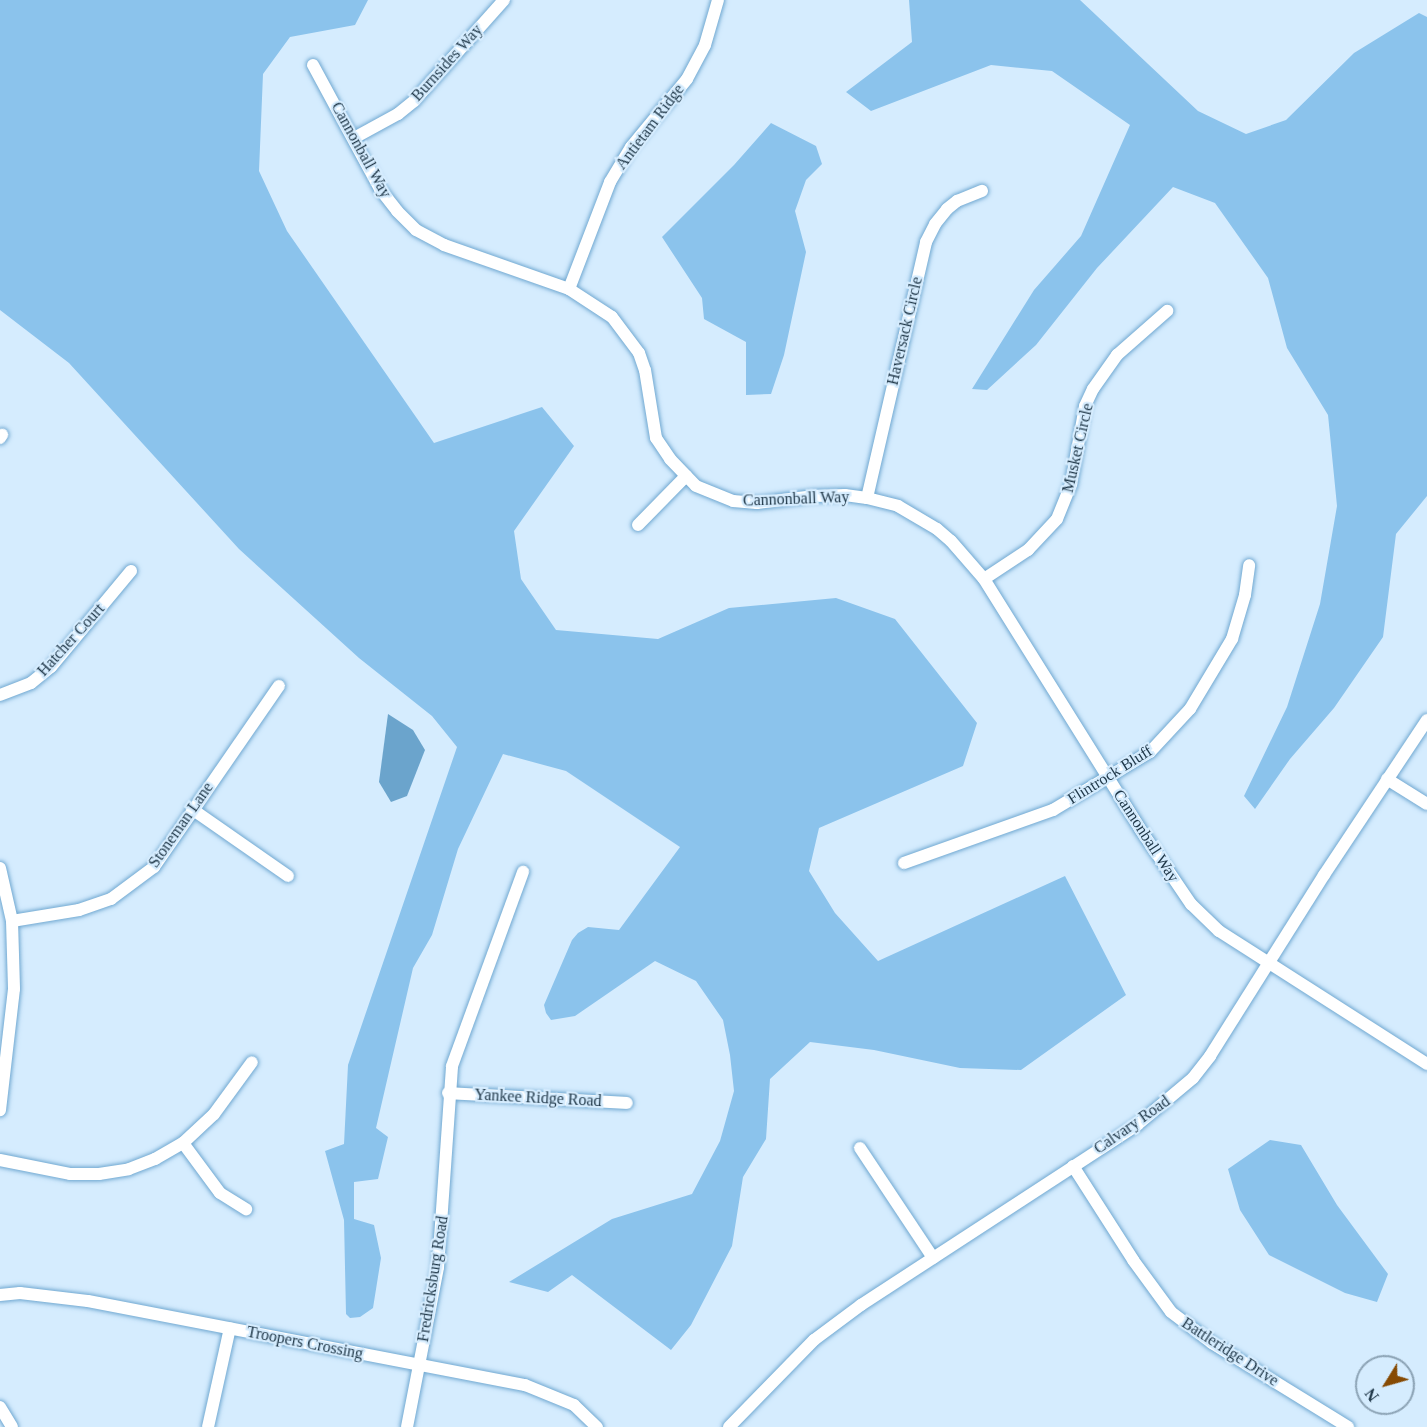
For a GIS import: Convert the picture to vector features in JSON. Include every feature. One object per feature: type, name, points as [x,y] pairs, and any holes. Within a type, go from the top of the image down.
[{"type":"street","name":"Burnsides Way","points":[[354,138],[398,114],[414,101],[504,0]]},
{"type":"street","name":"Antietam Ridge","points":[[569,289],[610,182],[631,147],[687,79],[705,45],[718,0]]},
{"type":"street","name":"Cannonball Way","points":[[313,65],[380,189],[416,230],[444,245],[569,289],[612,317],[639,353],[645,370],[656,438],[670,459],[696,486],[732,501],[757,503],[845,495],[867,498],[898,506],[937,529],[984,579],[1191,904],[1219,931],[1427,1064]]},
{"type":"street","name":"Haversack Circle","points":[[867,498],[926,242],[935,224],[947,209],[957,201],[982,191]]},
{"type":"street","name":"Musket Circle","points":[[984,579],[1028,550],[1057,519],[1071,484],[1085,406],[1093,389],[1117,355],[1167,311]]},
{"type":"street","points":[[638,525],[686,476]]},
{"type":"street","name":"Flintrock Bluff","points":[[904,863],[1053,810],[1149,752],[1190,709],[1232,639],[1245,595],[1249,565]]},
{"type":"street","name":"Hatcher Court","points":[[0,695],[31,683],[51,666],[131,571]]},
{"type":"street","name":"Stoneman Lane","points":[[12,921],[79,910],[111,899],[154,867],[279,686]]},
{"type":"street","name":"Calvary Road","points":[[729,1427],[813,1340],[933,1258],[1137,1125],[1193,1078],[1210,1056],[1427,720]]},
{"type":"street","points":[[1387,779],[1427,804]]},
{"type":"street","points":[[192,809],[288,876]]},
{"type":"street","points":[[0,867],[12,921],[14,989],[4,1045],[0,1110]]},
{"type":"street","name":"Fredricksburg Road","points":[[407,1427],[438,1267],[444,1209],[448,1093],[452,1066],[460,1038],[523,872]]},
{"type":"street","points":[[0,1160],[70,1174],[99,1174],[138,1166],[183,1143],[214,1114],[252,1062]]},
{"type":"street","name":"Yankee Ridge Road","points":[[448,1093],[627,1103]]},
{"type":"street","points":[[183,1143],[220,1193],[246,1209]]},
{"type":"street","points":[[860,1148],[933,1258]]},
{"type":"street","name":"Battleridge Drive","points":[[1073,1166],[1133,1260],[1171,1312],[1212,1343],[1348,1427]]},
{"type":"street","name":"Troopers Crossing","points":[[0,1295],[20,1293],[88,1301],[525,1385],[574,1405],[597,1427]]},
{"type":"street","points":[[208,1427],[230,1328]]},
{"type":"street","points":[[0,1407],[12,1427]]},
{"type":"shaded area","points":[[0,0],[368,0],[355,25],[290,37],[263,74],[259,171],[287,231],[434,443],[542,407],[574,446],[514,531],[521,579],[556,630],[658,639],[729,608],[836,598],[895,619],[977,723],[963,766],[819,828],[809,871],[835,913],[878,961],[1065,876],[1126,995],[1021,1070],[960,1068],[874,1050],[810,1042],[770,1079],[766,1139],[743,1177],[732,1246],[691,1325],[671,1350],[572,1275],[548,1292],[509,1282],[612,1219],[692,1194],[720,1141],[734,1091],[730,1055],[723,1020],[696,981],[655,961],[575,1016],[551,1020],[544,1005],[572,940],[578,933],[588,927],[619,930],[680,847],[566,771],[503,754],[458,849],[432,935],[413,968],[376,1128],[388,1137],[378,1179],[354,1182],[354,1219],[374,1225],[381,1258],[373,1308],[360,1317],[350,1318],[346,1314],[344,1220],[325,1151],[344,1144],[348,1065],[457,747],[432,716],[359,658],[239,549],[69,363],[0,310]]},
{"type":"shaded area","points":[[909,0],[1080,0],[1198,111],[1246,134],[1286,120],[1354,53],[1419,13],[1427,17],[1427,496],[1396,534],[1383,637],[1334,708],[1290,759],[1255,809],[1244,796],[1287,707],[1320,604],[1337,506],[1328,415],[1287,348],[1268,278],[1215,203],[1173,187],[1097,268],[1036,345],[987,390],[972,389],[1034,290],[1081,236],[1130,125],[1052,71],[991,65],[871,111],[846,92],[912,42]]},
{"type":"shaded area","points":[[771,123],[816,146],[822,164],[806,180],[795,211],[806,252],[784,355],[771,394],[746,395],[746,342],[704,319],[702,298],[662,237],[734,165]]},
{"type":"shaded area","points":[[388,714],[413,730],[425,750],[407,796],[391,802],[379,782]]},
{"type":"shaded area","points":[[1270,1140],[1301,1145],[1337,1205],[1388,1274],[1377,1302],[1345,1293],[1269,1255],[1240,1210],[1228,1169]]}]
